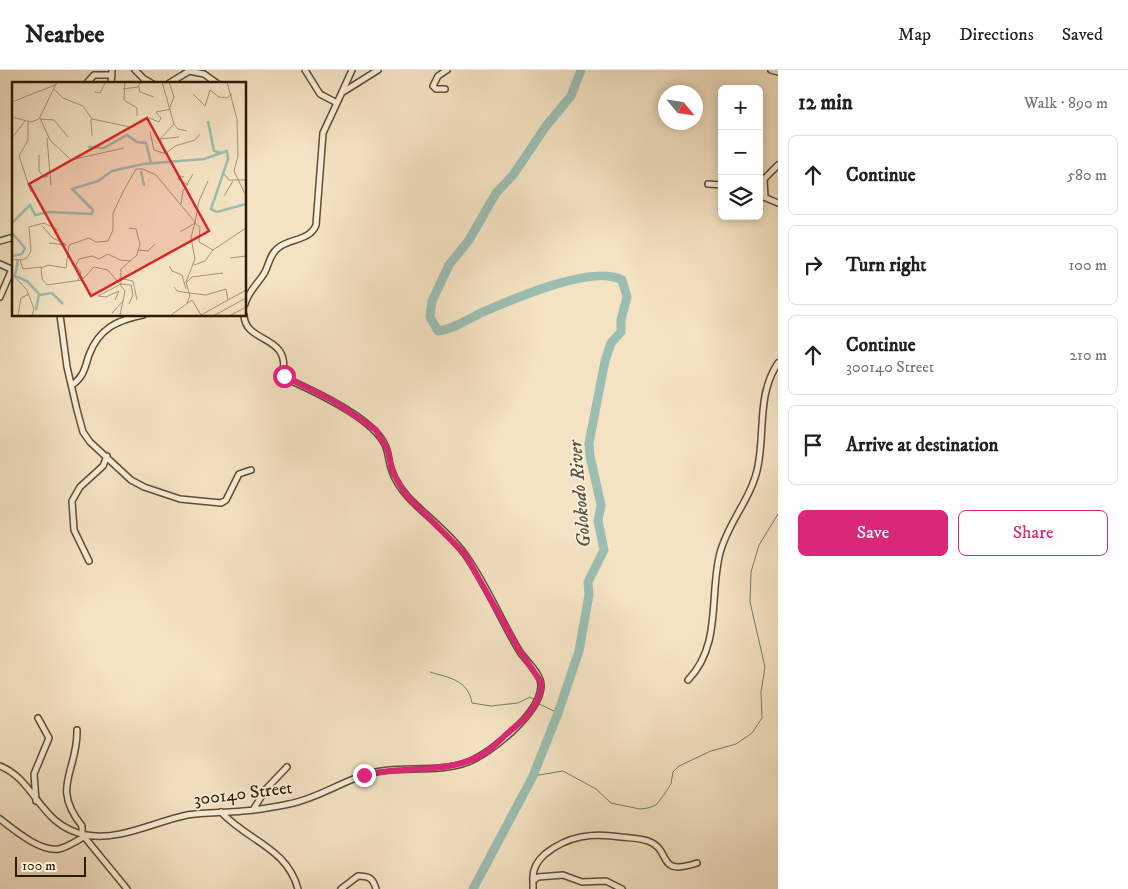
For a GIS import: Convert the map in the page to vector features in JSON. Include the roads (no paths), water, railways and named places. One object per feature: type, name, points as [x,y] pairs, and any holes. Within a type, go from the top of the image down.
[{"type":"street","points":[[135,70],[148,82]]},
{"type":"street","points":[[305,70],[320,94],[337,103]]},
{"type":"street","points":[[246,301],[250,290],[265,271],[274,252],[284,244],[308,235],[314,229],[317,217],[324,133],[352,70]]},
{"type":"street","points":[[343,92],[378,70]]},
{"type":"street","points":[[445,88],[436,89],[433,86],[438,76],[446,70]]},
{"type":"street","points":[[771,70],[778,72]]},
{"type":"street","points":[[172,82],[189,72],[204,74],[215,82]]},
{"type":"street","points":[[88,82],[94,75],[112,73]]},
{"type":"street","points":[[763,188],[764,179],[778,165]]},
{"type":"street","points":[[708,184],[718,185]]},
{"type":"street","points":[[763,196],[778,203]]},
{"type":"street","points":[[0,242],[12,238]]},
{"type":"street","points":[[0,264],[12,270]]},
{"type":"street","points":[[0,297],[12,272]]},
{"type":"street","points":[[60,316],[67,367],[83,432],[90,442],[131,480],[144,487],[180,499],[209,503],[224,502],[239,474],[251,470]]},
{"type":"street","points":[[72,385],[82,376],[93,347],[105,330],[118,321],[139,316]]},
{"type":"street","name":"300140 Street","points":[[0,766],[19,777],[36,802],[55,821],[83,835],[114,835],[183,816],[252,810],[313,798],[354,779],[381,771],[439,768],[466,762],[489,751],[524,720],[539,696],[541,682],[519,650],[465,554],[405,494],[392,471],[388,451],[376,430],[332,400],[287,379],[283,373],[284,360],[280,352],[272,343],[250,330],[245,324],[244,316]]},
{"type":"street","points":[[688,680],[701,662],[713,624],[720,552],[729,530],[754,485],[761,454],[760,424],[766,389],[778,363]]},
{"type":"street","points":[[89,561],[74,530],[72,501],[80,487],[103,466],[106,456]]},
{"type":"street","points":[[36,802],[34,774],[49,738],[38,718]]},
{"type":"street","points":[[77,730],[77,742],[66,784],[69,804],[82,826],[83,835],[127,889]]},
{"type":"street","points":[[252,810],[266,789],[287,767]]},
{"type":"street","points":[[221,812],[238,828],[281,858],[294,876],[298,889]]},
{"type":"street","points":[[0,819],[37,843],[51,849],[61,848],[83,835]]},
{"type":"street","points":[[533,889],[535,867],[549,851],[572,838],[590,835],[649,841],[659,849],[666,861],[674,867],[684,867],[696,863]]},
{"type":"street","points":[[533,881],[538,877],[563,875],[582,882],[606,880],[622,889]]},
{"type":"street","points":[[341,889],[358,876],[370,877],[374,881],[376,889]]},
{"type":"waterway","name":"Golokodo River","points":[[473,889],[533,776],[558,713],[579,651],[589,595],[588,582],[604,550],[598,521],[601,505],[589,443],[605,361],[611,343],[621,332],[621,320],[627,297],[622,280],[609,276],[592,276],[553,285],[513,299],[455,326],[438,331],[430,317],[432,301],[449,265],[469,240],[496,193],[513,175],[546,126],[571,96],[581,70]]},
{"type":"waterway","points":[[533,776],[563,771],[596,789],[611,803],[640,809],[648,808],[656,805],[663,796],[671,784],[673,772],[679,766],[711,751],[736,744],[752,733],[762,718],[761,692],[765,667],[750,602],[751,572],[759,545],[778,514]]},
{"type":"waterway","points":[[430,672],[457,681],[467,689],[472,703],[491,706],[518,703],[530,697],[535,700]]},
{"type":"waterway","points":[[537,703],[558,713]]}]
